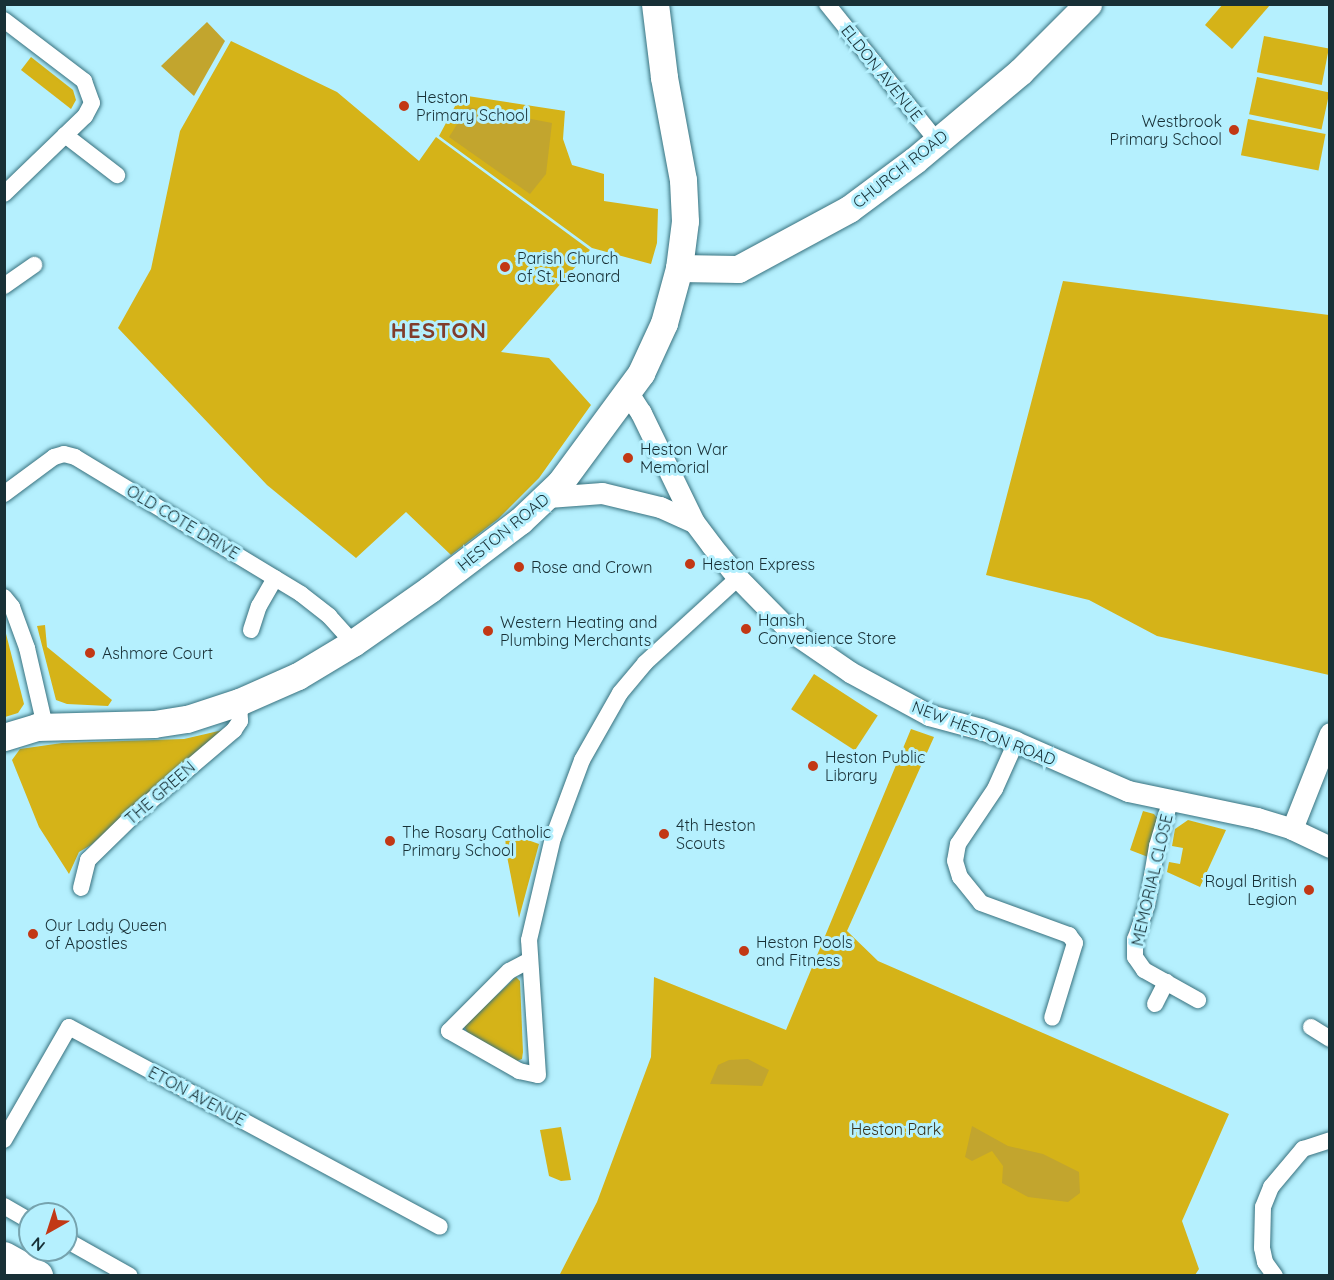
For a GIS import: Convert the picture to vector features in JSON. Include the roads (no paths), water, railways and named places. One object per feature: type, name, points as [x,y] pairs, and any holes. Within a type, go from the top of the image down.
[{"type":"highway","points":[[4,1258],[37,1275]]},
{"type":"main road","name":"HESTON ROAD","points":[[4,737],[45,726],[154,724],[187,719],[239,702],[298,676],[353,643],[481,552],[548,497],[628,393],[659,333],[679,268],[685,221],[683,180],[664,77],[655,4]]},
{"type":"main road","name":"CHURCH ROAD","points":[[679,268],[723,270],[751,264],[849,209],[937,141],[1021,70],[1088,4]]},
{"type":"street","name":"ELDON AVENUE","points":[[827,4],[937,141]]},
{"type":"street","points":[[4,20],[84,81],[90,92],[92,103],[85,116],[4,194]]},
{"type":"street","points":[[65,135],[117,175]]},
{"type":"street","points":[[4,286],[33,265]]},
{"type":"street","name":"NEW HESTON ROAD","points":[[628,393],[641,413],[694,522],[738,578],[789,630],[864,681],[929,715],[981,729],[1016,742],[1117,787],[1292,829],[1329,847]]},
{"type":"street","name":"OLD COTE DRIVE","points":[[4,494],[54,457],[64,454],[75,457],[275,578],[329,616],[353,643]]},
{"type":"street","name":"NEW HESTON ROAD","points":[[571,469],[602,493]]},
{"type":"street","name":"NEW HESTON ROAD","points":[[548,497],[602,493],[660,507],[694,522]]},
{"type":"street","points":[[251,630],[259,606],[275,578]]},
{"type":"street","points":[[528,961],[509,971],[449,1031],[519,1071],[538,1075],[528,961],[529,940],[552,838],[582,760],[620,693],[645,663],[738,578]]},
{"type":"street","points":[[4,597],[12,607],[27,648],[45,726]]},
{"type":"street","name":"THE GREEN","points":[[81,888],[88,860],[133,816],[234,730],[240,721],[239,702]]},
{"type":"street","points":[[1292,829],[1329,733]]},
{"type":"street","points":[[1016,742],[995,789],[957,844],[955,861],[960,877],[981,903],[1069,935],[1076,943],[1052,1018]]},
{"type":"street","name":"MEMORIAL CLOSE","points":[[1171,799],[1157,846],[1147,905],[1136,939],[1135,957],[1144,970],[1198,1000]]},
{"type":"street","points":[[1155,1004],[1166,982]]},
{"type":"street","name":"ETON AVENUE","points":[[4,1140],[69,1027],[440,1227]]},
{"type":"street","points":[[1311,1027],[1329,1039]]},
{"type":"street","points":[[1275,1275],[1265,1262],[1262,1248],[1263,1207],[1271,1188],[1303,1149],[1329,1140]]},
{"type":"street","points":[[4,1206],[18,1214]]},
{"type":"street","points":[[78,1247],[130,1275]]},
{"type":"place","name":"Heston Primary School","points":[[404,106]]},
{"type":"place","name":"Westbrook Primary School","points":[[1234,130]]},
{"type":"place","name":"Parish Church of St. Leonard","points":[[505,267]]},
{"type":"place","name":"Heston War Memorial","points":[[628,458]]},
{"type":"place","name":"Heston Express","points":[[690,564]]},
{"type":"place","name":"Rose and Crown","points":[[519,567]]},
{"type":"place","name":"Hansh Convenience Store","points":[[746,629]]},
{"type":"place","name":"Western Heating and Plumbing Merchants","points":[[488,631]]},
{"type":"place","name":"Ashmore Court","points":[[90,653]]},
{"type":"place","name":"Heston Public Library","points":[[813,766]]},
{"type":"place","name":"4th Heston Scouts","points":[[664,834]]},
{"type":"place","name":"The Rosary Catholic Primary School","points":[[390,841]]},
{"type":"place","name":"Royal British Legion","points":[[1309,890]]},
{"type":"place","name":"Our Lady Queen of Apostles","points":[[33,934]]},
{"type":"place","name":"Heston Pools and Fitness","points":[[744,951]]},
{"type":"district","name":"HESTON","points":[[439,331]]},
{"type":"park label","name":"Heston Park","points":[[896,1129]]}]
